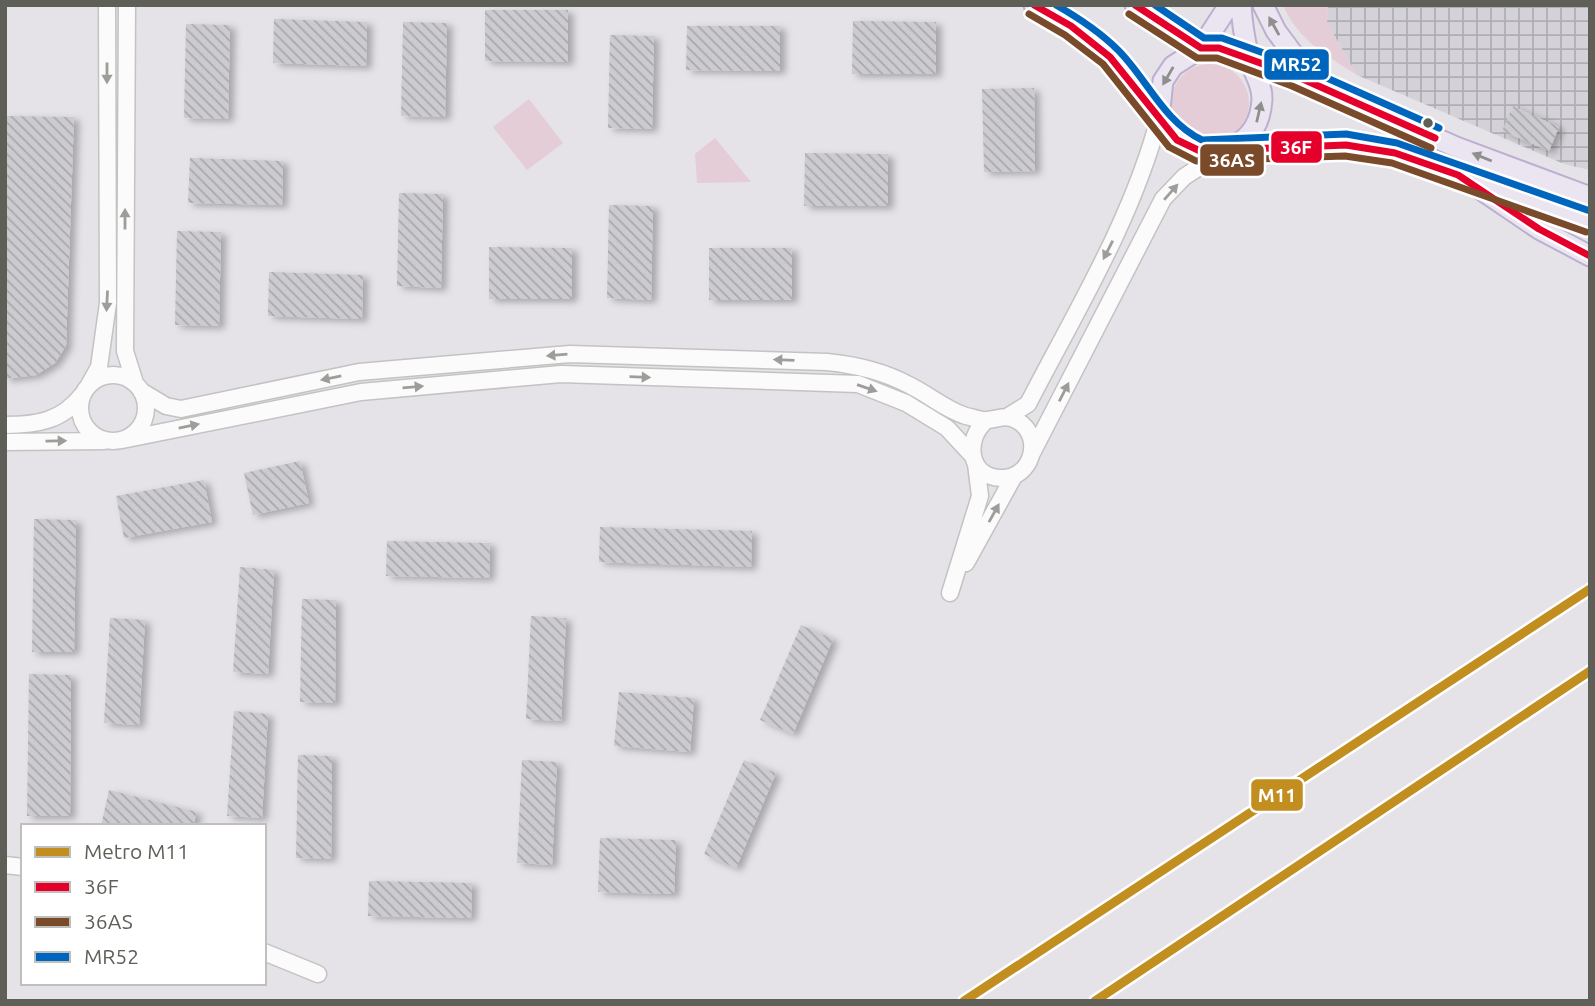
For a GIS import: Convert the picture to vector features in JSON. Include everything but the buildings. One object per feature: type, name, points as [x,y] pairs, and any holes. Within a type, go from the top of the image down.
[{"type":"main road","points":[[1034,5],[1071,26],[1110,57],[1177,140],[1188,147],[1200,151],[1346,145],[1395,153],[1581,218]]},
{"type":"main road","points":[[1159,118],[1163,81],[1173,66],[1200,48],[1229,5]]},
{"type":"main road","points":[[1226,149],[1253,132],[1259,117],[1261,81],[1250,61],[1241,5]]},
{"type":"main road","points":[[1263,5],[1289,50],[1316,84]]},
{"type":"main road","points":[[1146,6],[1200,48],[1219,48],[1316,84],[1456,147],[1590,197]]},
{"type":"main road","points":[[1458,175],[1539,229],[1590,256]]},
{"type":"main road","points":[[1545,182],[1581,218],[1590,231]]},
{"type":"street","points":[[107,5],[108,303],[101,360],[80,402],[83,422],[89,431],[114,440],[131,436],[144,420],[145,400],[125,351],[127,5]]},
{"type":"street","points":[[5,425],[49,421],[70,411],[86,389],[106,375],[117,375],[166,406],[181,408],[359,372],[570,354],[802,360],[862,366],[908,384],[963,415],[987,420],[1007,417],[1028,404],[1111,244],[1145,169],[1159,118]]},
{"type":"street","points":[[5,442],[114,440],[361,391],[561,374],[858,384],[906,403],[947,428],[992,477],[1014,476],[1023,471],[1164,200],[1184,177],[1226,149]]},
{"type":"street","points":[[1007,417],[1016,420],[1029,434],[1032,453]]},
{"type":"street","points":[[987,420],[974,435],[974,460],[980,496],[950,593],[1014,476]]},
{"type":"street","points":[[266,953],[318,974]]},
{"type":"shaded area","points":[[1283,5],[1328,5],[1327,23],[1357,75],[1305,37],[1296,28]]},
{"type":"shaded area","points":[[1328,5],[1590,5],[1590,170],[1564,164],[1357,75],[1327,23]]},
{"type":"shaded area","points":[[1210,64],[1225,67],[1242,81],[1249,103],[1246,118],[1232,135],[1210,142],[1195,139],[1178,125],[1171,103],[1174,88],[1188,71]]},
{"type":"shaded area","points":[[529,99],[563,143],[527,170],[493,127]]},
{"type":"shaded area","points":[[715,138],[751,182],[697,183],[695,154]]},
{"type":"metro line","name":"M11","points":[[964,1001],[1590,589]]},
{"type":"metro line","name":"M11","points":[[1095,1001],[1590,671]]},
{"type":"transit line","name":"36F","points":[[1034,5],[1071,26],[1110,57],[1177,140],[1200,151],[1346,145],[1395,153],[1458,175],[1539,229],[1590,256]]},
{"type":"transit line","name":"MR52","points":[[1056,5],[1111,43],[1166,111],[1202,140],[1346,134],[1397,143],[1590,211]]},
{"type":"transit line","name":"36F","points":[[1135,5],[1201,48],[1219,48],[1296,76],[1435,138]]},
{"type":"transit line","name":"MR52","points":[[1155,5],[1204,38],[1222,38],[1300,66],[1439,128]]},
{"type":"transit line","name":"36AS","points":[[1029,14],[1065,35],[1103,64],[1169,147],[1196,161],[1345,156],[1392,163],[1586,232]]},
{"type":"transit line","name":"36AS","points":[[1129,14],[1197,58],[1217,58],[1292,86],[1431,148]]}]
